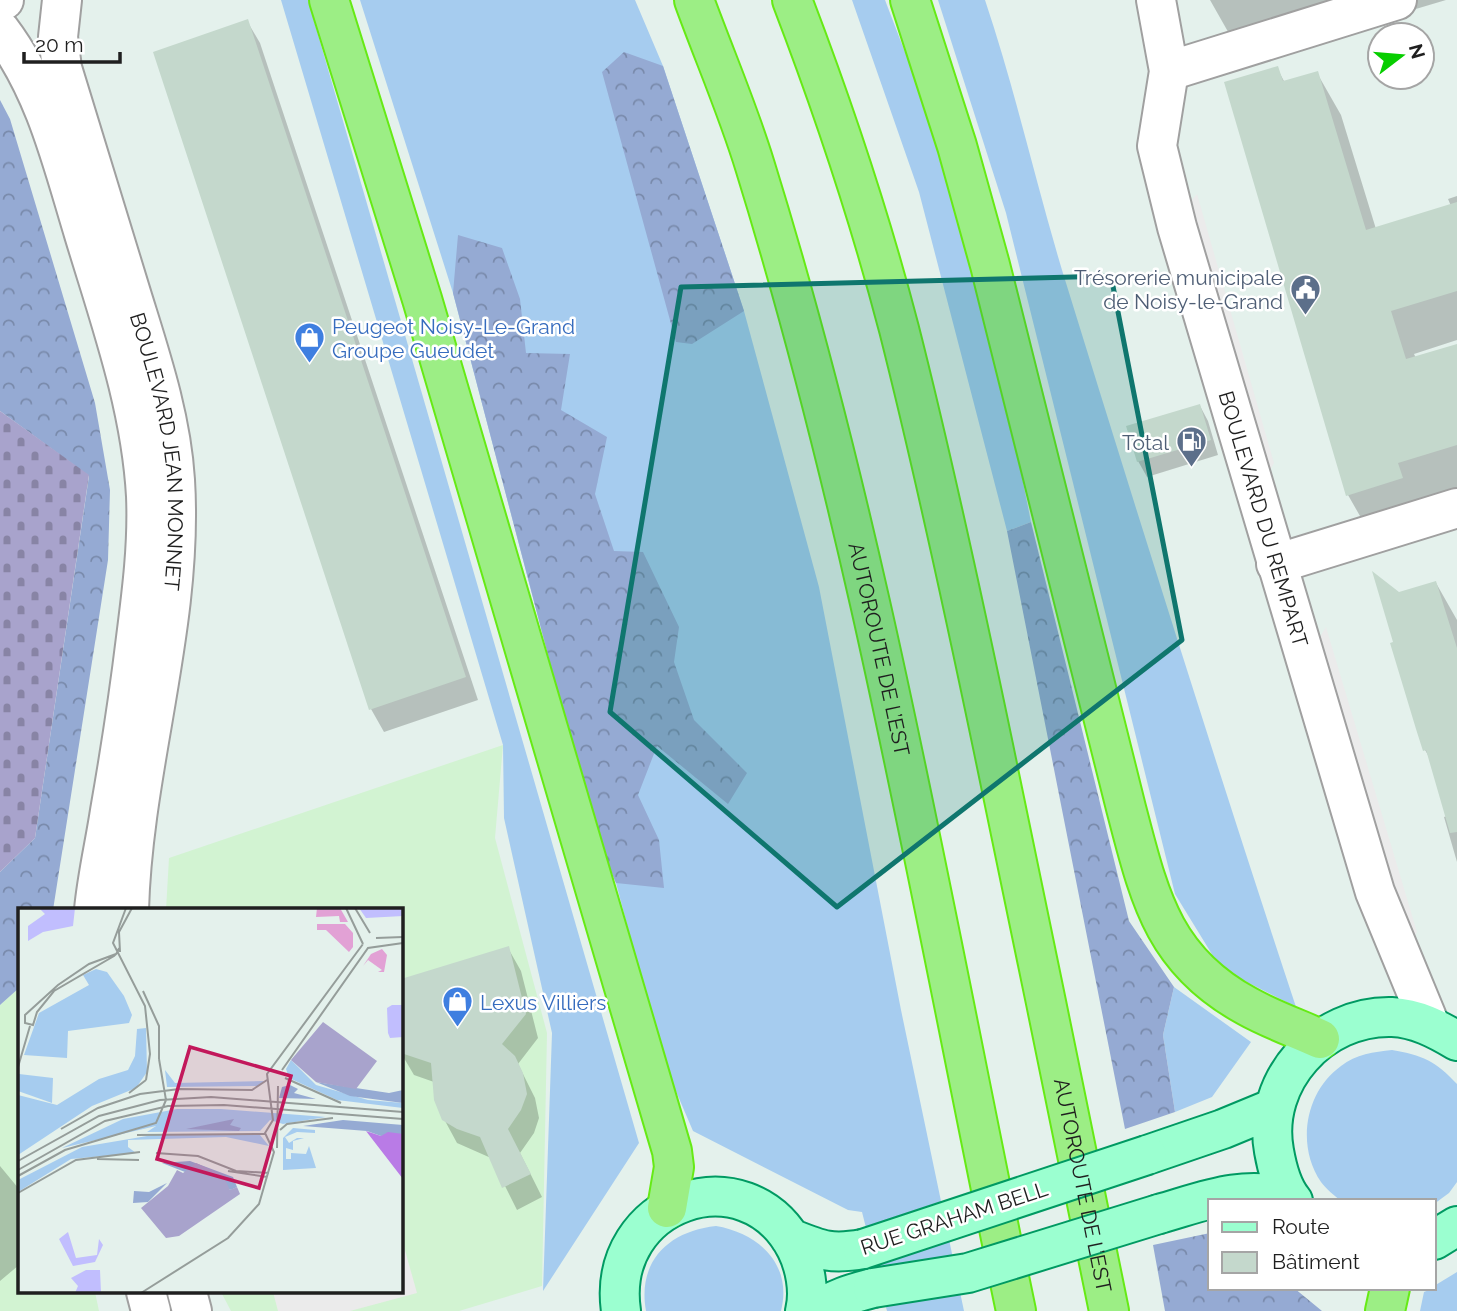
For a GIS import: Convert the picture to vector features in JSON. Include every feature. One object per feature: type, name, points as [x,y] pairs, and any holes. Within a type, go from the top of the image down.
[{"type":"highway","points":[[329,0],[422,299],[672,1150],[674,1167],[667,1208]]},
{"type":"highway","name":"AUTOROUTE DE L’EST","points":[[694,0],[754,163],[831,444],[872,611],[914,807],[1016,1311]]},
{"type":"highway","name":"AUTOROUTE DE L’EST","points":[[792,0],[840,135],[875,248],[923,428],[969,630],[1109,1311]]},
{"type":"highway","points":[[910,0],[957,145],[990,265],[1150,891],[1166,929],[1182,955],[1203,977],[1249,1007],[1320,1039]]},
{"type":"highway","points":[[1385,1311],[1390,1290]]},
{"type":"main road","points":[[1292,1199],[1277,1169],[1272,1139],[1274,1108],[1284,1081],[1300,1058],[1320,1039],[1355,1022],[1392,1017],[1443,1033]]},
{"type":"main road","name":"RUE GRAHAM BELL","points":[[790,1238],[814,1248],[838,1253],[863,1249],[1223,1129],[1274,1108]]},
{"type":"main road","name":"RUE GRAHAM BELL","points":[[1217,1199],[1240,1193],[1268,1192],[1292,1199]]},
{"type":"main road","name":"RUE GRAHAM BELL","points":[[613,1305],[622,1267],[632,1243],[647,1224],[667,1208],[689,1200],[712,1197],[734,1199],[756,1207],[775,1220],[790,1238],[802,1259],[806,1282],[805,1311]]},
{"type":"main road","name":"RUE GRAHAM BELL","points":[[819,1311],[844,1296],[873,1288],[968,1273],[1208,1201]]},
{"type":"main road","points":[[1436,1239],[1457,1226]]},
{"type":"street","name":"BOULEVARD JEAN MONNET","points":[[62,0],[58,37],[62,68],[154,367],[167,424],[175,479],[173,569],[167,626],[133,844],[129,908]]},
{"type":"street","name":"BOULEVARD DU REMPART","points":[[1156,0],[1168,71],[1157,146],[1177,227],[1375,892],[1443,1033]]},
{"type":"street","points":[[1168,71],[1397,0]]},
{"type":"street","name":"BOULEVARD JEAN MONNET","points":[[0,30],[17,52],[35,85],[52,128],[120,352],[134,404],[141,448],[146,495],[141,600],[126,723],[94,908]]},
{"type":"street","points":[[1276,564],[1457,509]]},
{"type":"street","points":[[147,1294],[151,1311]]},
{"type":"street","points":[[188,1294],[192,1311]]},
{"type":"highlighted area","points":[[1111,276],[1182,640],[837,907],[610,712],[681,287]]},
{"type":"shaded area","points":[[281,0],[308,0],[639,1143],[543,1291],[552,1033],[504,818],[503,745]]},
{"type":"shaded area","points":[[360,0],[635,0],[663,66],[744,311],[819,587],[901,1010],[964,1311],[887,1311],[862,1212],[848,1210],[693,1131],[663,1061],[616,883],[594,830],[453,293]]},
{"type":"shaded area","points":[[852,0],[885,0],[936,133],[1002,377],[1031,522],[1007,531],[919,192]]},
{"type":"shaded area","points":[[938,0],[985,0],[1062,270],[1296,1007],[1221,969],[1175,894],[1006,213]]},
{"type":"shaded area","points":[[1197,194],[1274,463],[1264,482],[1183,211]]},
{"type":"shaded area","points":[[1326,627],[1417,932],[1408,947],[1315,645]]},
{"type":"shaded area","points":[[503,745],[495,838],[547,1033],[542,1286],[459,1311],[231,1311],[222,1294],[402,1294],[402,908],[166,908],[169,858]]},
{"type":"shaded area","points":[[1174,987],[1251,1042],[1212,1097],[1175,1112],[1163,1035]]},
{"type":"shaded area","points":[[18,989],[18,1294],[95,1294],[99,1311],[0,1311],[0,1005]]},
{"type":"shaded area","points":[[1392,1050],[1412,1054],[1428,1060],[1457,1084],[1457,1182],[1449,1193],[1436,1203],[1436,1199],[1339,1199],[1321,1182],[1313,1167],[1307,1136],[1308,1120],[1319,1090],[1341,1066],[1359,1056]]},
{"type":"shaded area","points":[[716,1226],[746,1236],[769,1254],[782,1279],[781,1311],[646,1311],[644,1293],[647,1277],[660,1252],[684,1234]]},
{"type":"shaded area","points":[[402,1240],[417,1293],[350,1311],[278,1311],[274,1294],[402,1294]]},
{"type":"shaded area","points":[[1457,1272],[1457,1311],[1420,1311],[1424,1292],[1436,1290],[1436,1285]]},
{"type":"green space","points":[[624,52],[663,66],[744,311],[692,344],[676,342],[602,72]]},
{"type":"green space","points":[[0,100],[10,119],[95,403],[110,490],[108,560],[53,908],[18,908],[18,989],[0,1005],[0,872],[35,838],[89,476],[0,411]]},
{"type":"green space","points":[[458,235],[502,248],[520,299],[526,353],[570,354],[561,410],[607,437],[595,494],[614,551],[643,552],[679,627],[674,662],[694,720],[747,773],[728,804],[657,746],[638,795],[659,840],[664,888],[616,883],[594,830],[453,293]]},
{"type":"green space","points":[[0,411],[89,475],[35,838],[0,872]]},
{"type":"green space","points":[[1031,522],[1129,921],[1174,987],[1163,1035],[1175,1112],[1125,1129],[1007,531]]},
{"type":"green space","points":[[1208,1233],[1208,1290],[1296,1290],[1322,1311],[1165,1311],[1153,1245]]},
{"type":"building","name":"Peugeot Noisy-Le-Grand Groupe Gueudet","points":[[248,19],[466,677],[369,710],[153,52]]},
{"type":"building","points":[[1278,66],[1283,81],[1318,71],[1366,230],[1457,202],[1457,291],[1391,311],[1406,359],[1457,344],[1457,445],[1398,463],[1403,478],[1346,496],[1224,82]]},
{"type":"building","points":[[1200,404],[1211,440],[1137,462],[1126,426]]},
{"type":"building","points":[[1372,571],[1399,592],[1436,581],[1457,648],[1457,832],[1450,833],[1426,750],[1423,751],[1390,643],[1393,642]]},
{"type":"building","name":"Lexus Villiers","points":[[509,946],[526,1014],[502,1044],[515,1056],[523,1073],[527,1094],[521,1110],[508,1129],[531,1174],[502,1188],[480,1137],[442,1120],[434,1100],[431,1063],[402,1053],[402,979]]},
{"type":"place","name":"Trésorerie municipale de Noisy-le-Grand","points":[[1306,316]]},
{"type":"place","name":"Peugeot Noisy-Le-Grand Groupe Gueudet","points":[[309,365]]},
{"type":"place","name":"Total","points":[[1192,469]]},
{"type":"place","name":"Lexus Villiers","points":[[457,1029]]}]
